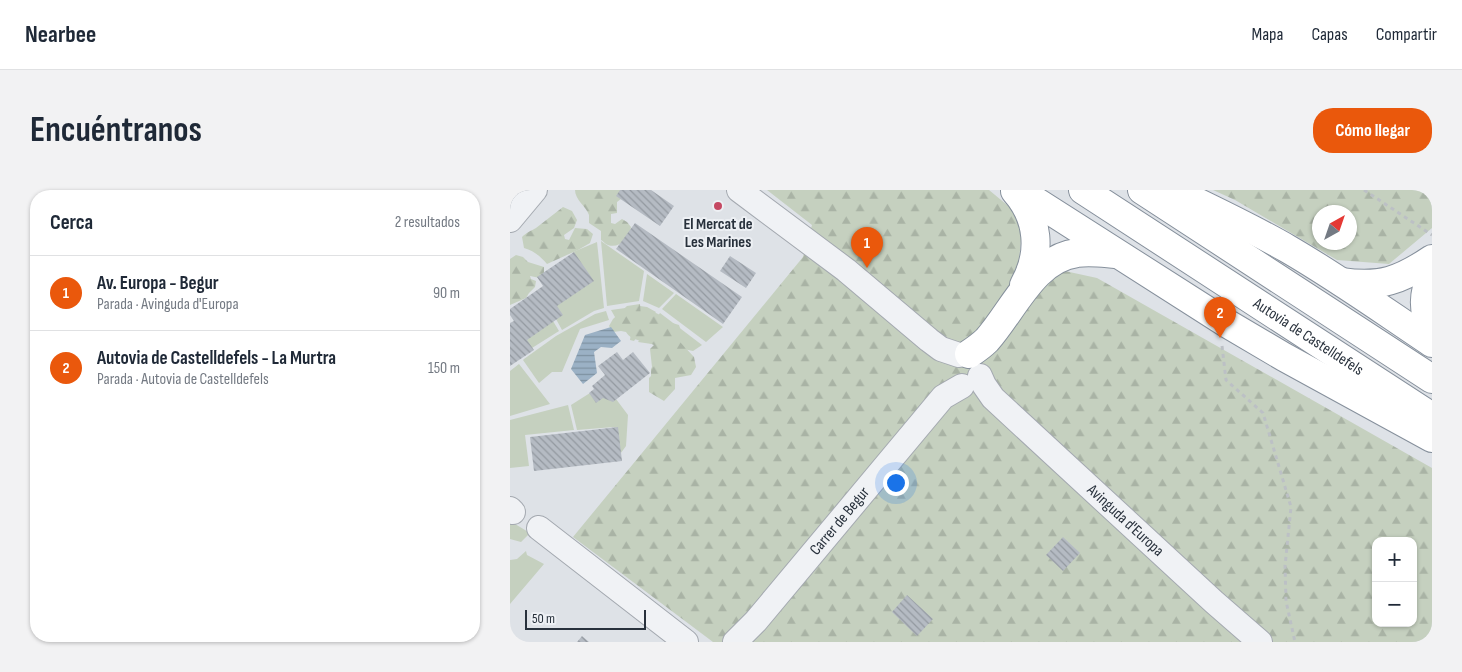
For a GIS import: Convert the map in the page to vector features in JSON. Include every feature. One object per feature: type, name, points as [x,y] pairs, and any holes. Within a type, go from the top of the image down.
[{"type":"highway","points":[[1014,190],[1030,214],[1035,237],[1034,262],[1019,296]]},
{"type":"highway","points":[[1018,190],[1284,357],[1432,438]]},
{"type":"highway","name":"Autovia de Castelldefels","points":[[1083,190],[1432,417]]},
{"type":"highway","name":"Autovia de Castelldefels","points":[[1142,190],[1432,379]]},
{"type":"highway","points":[[1172,190],[1288,249],[1432,343]]},
{"type":"highway","points":[[965,370],[1019,296],[1043,270],[1064,257],[1077,253],[1118,254]]},
{"type":"highway","points":[[1341,282],[1377,285],[1400,278],[1417,270],[1432,259]]},
{"type":"highway","points":[[1432,272],[1426,288],[1424,311],[1432,331]]},
{"type":"street","points":[[510,220],[535,190]]},
{"type":"street","name":"Avinguda d'Europa","points":[[739,190],[846,270],[941,349],[1214,602],[1260,642]]},
{"type":"street","name":"Carrer de Begur","points":[[735,642],[756,621],[965,370]]},
{"type":"street","points":[[539,528],[686,642]]},
{"type":"path","points":[[1364,190],[1432,235]]},
{"type":"path","points":[[1215,342],[1230,350]]},
{"type":"path","points":[[1222,346],[1226,380],[1263,413],[1291,508],[1285,566],[1286,601],[1295,642]]},
{"type":"green space","points":[[575,190],[620,190],[621,199],[617,202],[617,213],[611,214],[611,223],[615,224],[622,219],[631,227],[629,235],[623,242],[612,246],[607,245],[601,240],[601,231],[589,223],[589,215],[575,194]]},
{"type":"green space","points":[[767,190],[989,190],[1023,218],[1019,261],[1097,278],[1432,468],[1432,642],[713,642],[573,537],[803,257],[812,225]]},
{"type":"green space","points":[[1213,190],[1432,190],[1432,228],[1389,264],[1337,260],[1320,250],[1357,250],[1357,205],[1312,205],[1312,245],[1235,200]]},
{"type":"green space","points":[[563,207],[572,211],[577,220],[574,228],[564,235],[565,239],[569,240],[575,228],[587,229],[593,234],[590,243],[547,264],[537,254],[524,248],[522,237]]},
{"type":"green space","points":[[601,241],[644,271],[639,301],[607,306]]},
{"type":"green space","points":[[597,242],[604,308],[594,311],[562,330],[556,319],[556,306],[573,252]]},
{"type":"green space","points":[[516,255],[523,257],[528,262],[544,267],[544,275],[540,278],[530,276],[531,279],[536,281],[535,287],[526,298],[510,305],[510,259]]},
{"type":"green space","points":[[647,274],[674,293],[659,308],[643,301]]},
{"type":"green space","points":[[676,294],[723,327],[706,342],[662,309]]},
{"type":"green space","points":[[640,304],[641,317],[654,312],[662,316],[666,321],[679,325],[681,331],[680,342],[694,357],[696,367],[691,375],[675,378],[675,389],[664,401],[649,392],[649,378],[652,367],[650,349],[654,345],[632,338],[626,332],[613,332],[609,326],[613,319],[627,306]]},
{"type":"green space","points":[[640,306],[647,307],[656,312],[634,341],[630,340],[632,326],[619,324],[611,310]]},
{"type":"green space","points":[[606,311],[609,320],[580,329],[562,372],[552,372],[539,383],[523,360],[556,336],[595,314]]},
{"type":"green space","points":[[660,313],[702,345],[693,351],[638,342]]},
{"type":"green space","points":[[553,321],[559,331],[532,348],[525,340]]},
{"type":"green space","points":[[519,364],[550,404],[510,416],[510,371]]},
{"type":"green space","points":[[590,393],[609,393],[628,415],[626,446],[618,457],[614,427],[577,430],[571,405]]},
{"type":"green space","points":[[568,405],[574,430],[525,435],[529,466],[510,468],[510,420]]},
{"type":"green space","points":[[510,521],[530,533],[521,542],[510,539]]},
{"type":"green space","points":[[526,551],[527,555],[544,564],[510,604],[510,560],[517,559]]},
{"type":"water","points":[[611,327],[621,341],[612,348],[601,347],[594,352],[597,373],[583,384],[571,369],[585,335]]},
{"type":"building","points":[[620,190],[651,190],[674,206],[660,226],[616,196]]},
{"type":"building","points":[[635,223],[742,297],[723,324],[616,249]]},
{"type":"building","points":[[574,252],[594,281],[557,306],[563,315],[527,340],[534,350],[510,366],[510,323],[514,321],[510,315],[510,309],[543,286],[537,277]]},
{"type":"building","points":[[730,256],[756,273],[746,288],[720,271]]},
{"type":"building","points":[[617,352],[623,360],[633,352],[650,373],[613,402],[603,398],[596,403],[589,393],[594,389],[592,386],[605,375],[598,366]]},
{"type":"building","points":[[618,427],[622,461],[534,471],[530,437]]},
{"type":"building","points":[[1063,537],[1080,553],[1063,571],[1046,555]]},
{"type":"building","points":[[907,595],[933,619],[917,636],[892,612]]},
{"type":"building","points":[[582,636],[589,642],[577,642]]},
{"type":"place","name":"El Mercat de Les Marines","points":[[718,206]]},
{"type":"place","name":"Av. Europa - Begur","points":[[867,268]]},
{"type":"place","name":"Autovia de Castelldefels - La Murtra","points":[[1220,338]]}]
